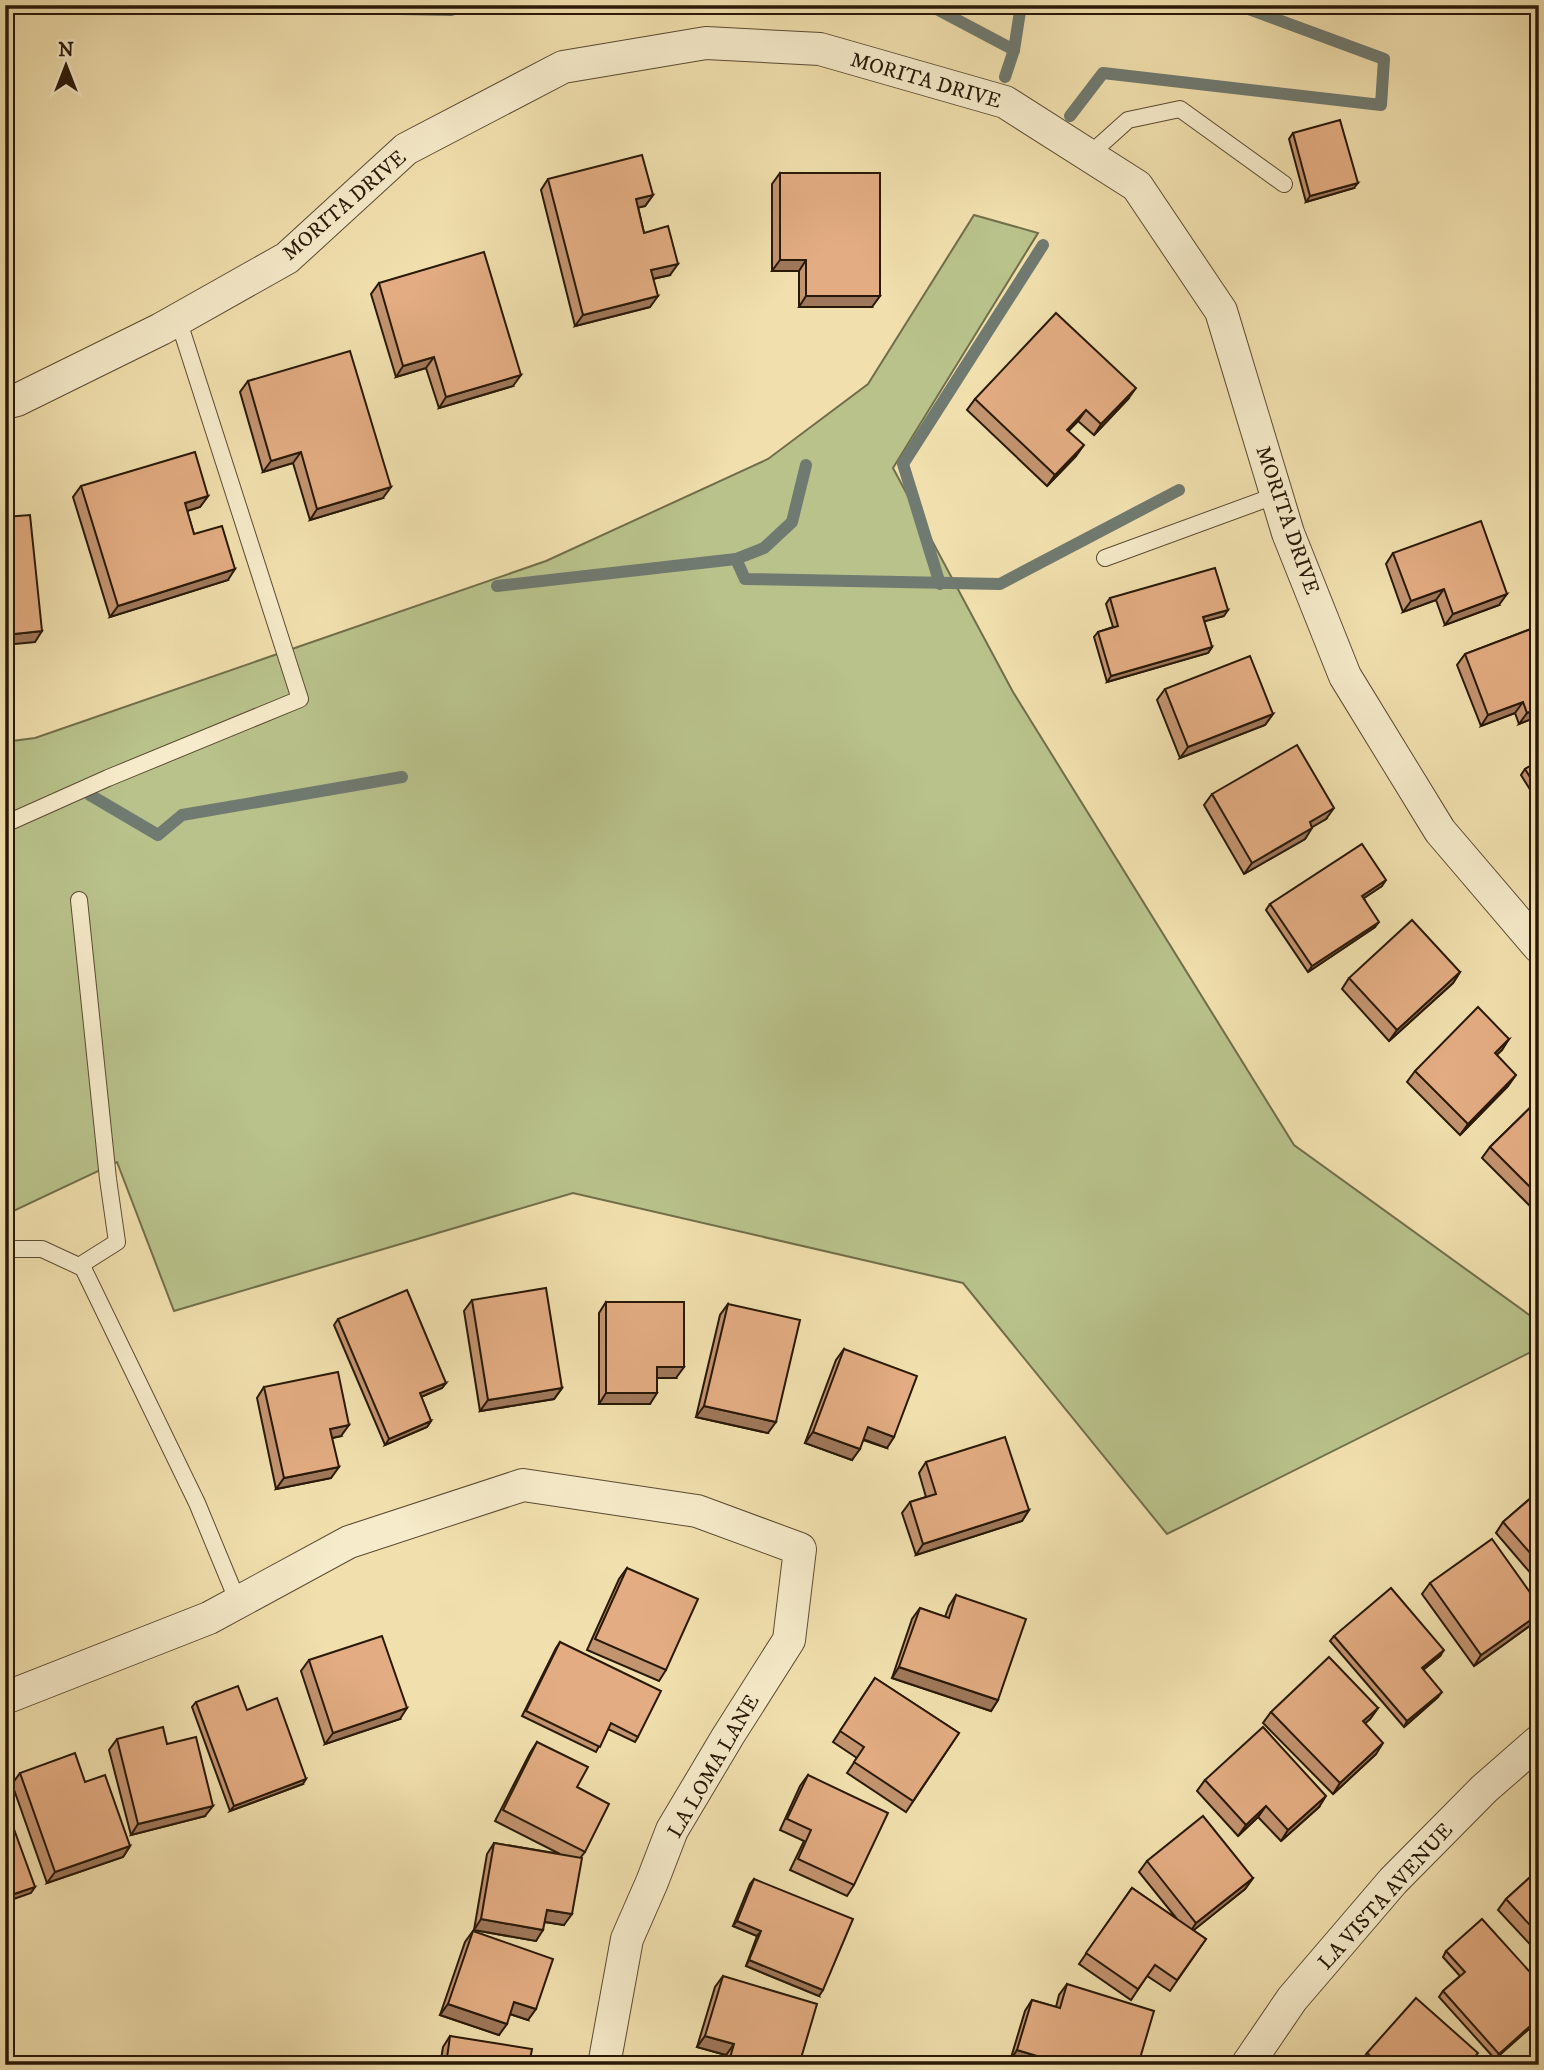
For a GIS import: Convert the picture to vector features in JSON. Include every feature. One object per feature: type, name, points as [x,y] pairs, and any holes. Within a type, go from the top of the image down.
[{"type":"street","name":"MORITA DRIVE","points":[[5,403],[17,400],[178,319],[287,258],[406,149],[562,67],[706,43],[820,49],[1005,102],[1137,186],[1221,312],[1288,533],[1345,676],[1440,831],[1539,947]]},
{"type":"street","name":"LA LOMA LANE","points":[[238,1602],[349,1542],[523,1485],[697,1511],[800,1549],[789,1640],[672,1830],[627,1939],[604,2065]]},
{"type":"street","points":[[5,1698],[209,1618],[238,1602]]},
{"type":"street","name":"LA VISTA AVENUE","points":[[1247,2065],[1292,1999],[1393,1881],[1484,1789],[1539,1741]]},
{"type":"lane","points":[[1089,156],[1128,120],[1180,109],[1284,184]]},
{"type":"lane","points":[[5,824],[108,778],[300,699],[178,319]]},
{"type":"lane","points":[[1105,558],[1277,495]]},
{"type":"lane","points":[[79,900],[117,1242],[79,1266]]},
{"type":"lane","points":[[5,1249],[43,1249],[83,1268],[197,1503],[238,1602]]},
{"type":"green space","points":[[974,215],[1038,233],[893,468],[1013,692],[1294,1145],[1539,1322],[1539,1348],[1167,1534],[963,1283],[573,1193],[174,1311],[117,1162],[5,1215],[5,742],[35,738],[546,561],[768,459],[868,384]]},
{"type":"building","points":[[1340,120],[1358,183],[1310,196],[1293,133]]},
{"type":"building","points":[[642,155],[653,195],[636,199],[644,233],[668,226],[678,264],[651,270],[658,296],[583,315],[548,179]]},
{"type":"building","points":[[780,173],[880,173],[880,296],[806,296],[806,260],[780,260]]},
{"type":"building","points":[[484,252],[521,375],[446,397],[434,357],[403,366],[379,283]]},
{"type":"building","points":[[1056,313],[1136,388],[1101,424],[1086,410],[1067,430],[1084,445],[1055,475],[975,399]]},
{"type":"building","points":[[350,351],[391,487],[317,509],[301,452],[271,461],[248,381]]},
{"type":"building","points":[[195,452],[208,496],[185,503],[194,534],[222,526],[235,569],[118,606],[81,486]]},
{"type":"building","points":[[30,515],[42,631],[5,635],[5,517]]},
{"type":"building","points":[[1481,521],[1507,594],[1453,614],[1444,589],[1411,601],[1393,553]]},
{"type":"building","points":[[1215,568],[1228,610],[1203,617],[1212,647],[1111,676],[1098,632],[1118,626],[1110,598]]},
{"type":"building","points":[[1539,626],[1539,708],[1527,713],[1523,702],[1488,715],[1465,654]]},
{"type":"building","points":[[1250,656],[1273,714],[1188,747],[1165,689]]},
{"type":"building","points":[[1297,745],[1334,808],[1310,822],[1312,828],[1252,863],[1212,794]]},
{"type":"building","points":[[1539,761],[1539,792],[1525,769]]},
{"type":"building","points":[[1362,844],[1386,880],[1362,896],[1379,922],[1312,966],[1270,904]]},
{"type":"building","points":[[1412,920],[1460,972],[1397,1030],[1349,978]]},
{"type":"building","points":[[1478,1007],[1509,1039],[1495,1053],[1516,1075],[1468,1124],[1415,1071]]},
{"type":"building","points":[[1539,1099],[1539,1196],[1490,1147]]},
{"type":"building","points":[[546,1288],[562,1388],[488,1400],[472,1300]]},
{"type":"building","points":[[407,1290],[446,1383],[420,1393],[431,1421],[389,1439],[338,1319]]},
{"type":"building","points":[[606,1302],[684,1302],[684,1367],[657,1367],[657,1393],[606,1393]]},
{"type":"building","points":[[728,1304],[800,1320],[776,1422],[704,1406]]},
{"type":"building","points":[[844,1349],[917,1376],[894,1437],[868,1427],[860,1449],[813,1432]]},
{"type":"building","points":[[338,1372],[349,1425],[330,1429],[339,1467],[284,1478],[264,1387]]},
{"type":"building","points":[[1005,1437],[1029,1510],[923,1544],[910,1502],[936,1494],[926,1462]]},
{"type":"building","points":[[1539,1491],[1539,1563],[1503,1522]]},
{"type":"building","points":[[1492,1539],[1539,1605],[1539,1614],[1481,1655],[1430,1583]]},
{"type":"building","points":[[627,1568],[698,1599],[666,1670],[595,1639]]},
{"type":"building","points":[[1391,1588],[1444,1650],[1422,1668],[1442,1692],[1407,1721],[1334,1636]]},
{"type":"building","points":[[956,1595],[1026,1619],[998,1700],[899,1667],[920,1608],[949,1618]]},
{"type":"building","points":[[382,1636],[407,1708],[333,1733],[309,1660]]},
{"type":"building","points":[[560,1642],[661,1691],[638,1737],[611,1723],[600,1747],[526,1711]]},
{"type":"building","points":[[1329,1657],[1378,1708],[1363,1721],[1383,1743],[1340,1783],[1271,1712]]},
{"type":"building","points":[[875,1678],[959,1733],[913,1801],[854,1762],[864,1747],[840,1731]]},
{"type":"building","points":[[238,1686],[247,1710],[277,1698],[306,1779],[234,1806],[196,1702]]},
{"type":"building","points":[[163,1727],[167,1744],[196,1737],[213,1806],[138,1824],[117,1739]]},
{"type":"building","points":[[1263,1727],[1326,1796],[1288,1830],[1266,1806],[1246,1825],[1205,1780]]},
{"type":"building","points":[[537,1742],[588,1767],[577,1787],[609,1804],[585,1852],[503,1810]]},
{"type":"building","points":[[75,1753],[85,1782],[105,1775],[130,1846],[55,1872],[20,1773]]},
{"type":"building","points":[[808,1775],[888,1813],[854,1885],[798,1859],[811,1830],[787,1819]]},
{"type":"building","points":[[5,1810],[35,1887],[5,1897]]},
{"type":"building","points":[[1203,1816],[1253,1878],[1196,1923],[1147,1861]]},
{"type":"building","points":[[494,1843],[582,1858],[572,1914],[547,1910],[543,1930],[481,1919]]},
{"type":"building","points":[[1539,1869],[1539,1935],[1506,1899]]},
{"type":"building","points":[[754,1879],[853,1919],[823,1990],[749,1960],[761,1931],[737,1921]]},
{"type":"building","points":[[1132,1888],[1206,1939],[1177,1980],[1155,1965],[1138,1989],[1086,1953]]},
{"type":"building","points":[[1482,1919],[1539,1982],[1539,2018],[1499,2054],[1443,1991],[1465,1972],[1446,1951]]},
{"type":"building","points":[[473,1931],[553,1959],[536,2009],[514,2002],[507,2024],[448,2004]]},
{"type":"building","points":[[723,1976],[817,2004],[799,2065],[741,2065],[729,2061],[734,2044],[705,2036]]},
{"type":"building","points":[[1067,1984],[1154,2011],[1138,2065],[1067,2065],[1017,2050],[1032,2000],[1060,2008]]},
{"type":"building","points":[[1416,1998],[1478,2053],[1468,2065],[1380,2065],[1367,2053]]},
{"type":"building","points":[[450,2036],[532,2049],[529,2065],[446,2065]]},
{"type":"waterway","points":[[296,5],[451,10],[470,5]]},
{"type":"waterway","points":[[929,5],[1014,50]]},
{"type":"waterway","points":[[1005,77],[1014,50],[1021,5]]},
{"type":"waterway","points":[[1070,116],[1103,73],[1381,105],[1384,59],[1238,5]]},
{"type":"waterway","points":[[940,584],[903,464],[1043,245]]},
{"type":"waterway","points":[[736,559],[764,548],[792,522],[806,465]]},
{"type":"waterway","points":[[497,586],[736,559],[745,579],[1000,584],[1179,490]]},
{"type":"waterway","points":[[90,795],[158,835],[182,815],[402,777]]}]
